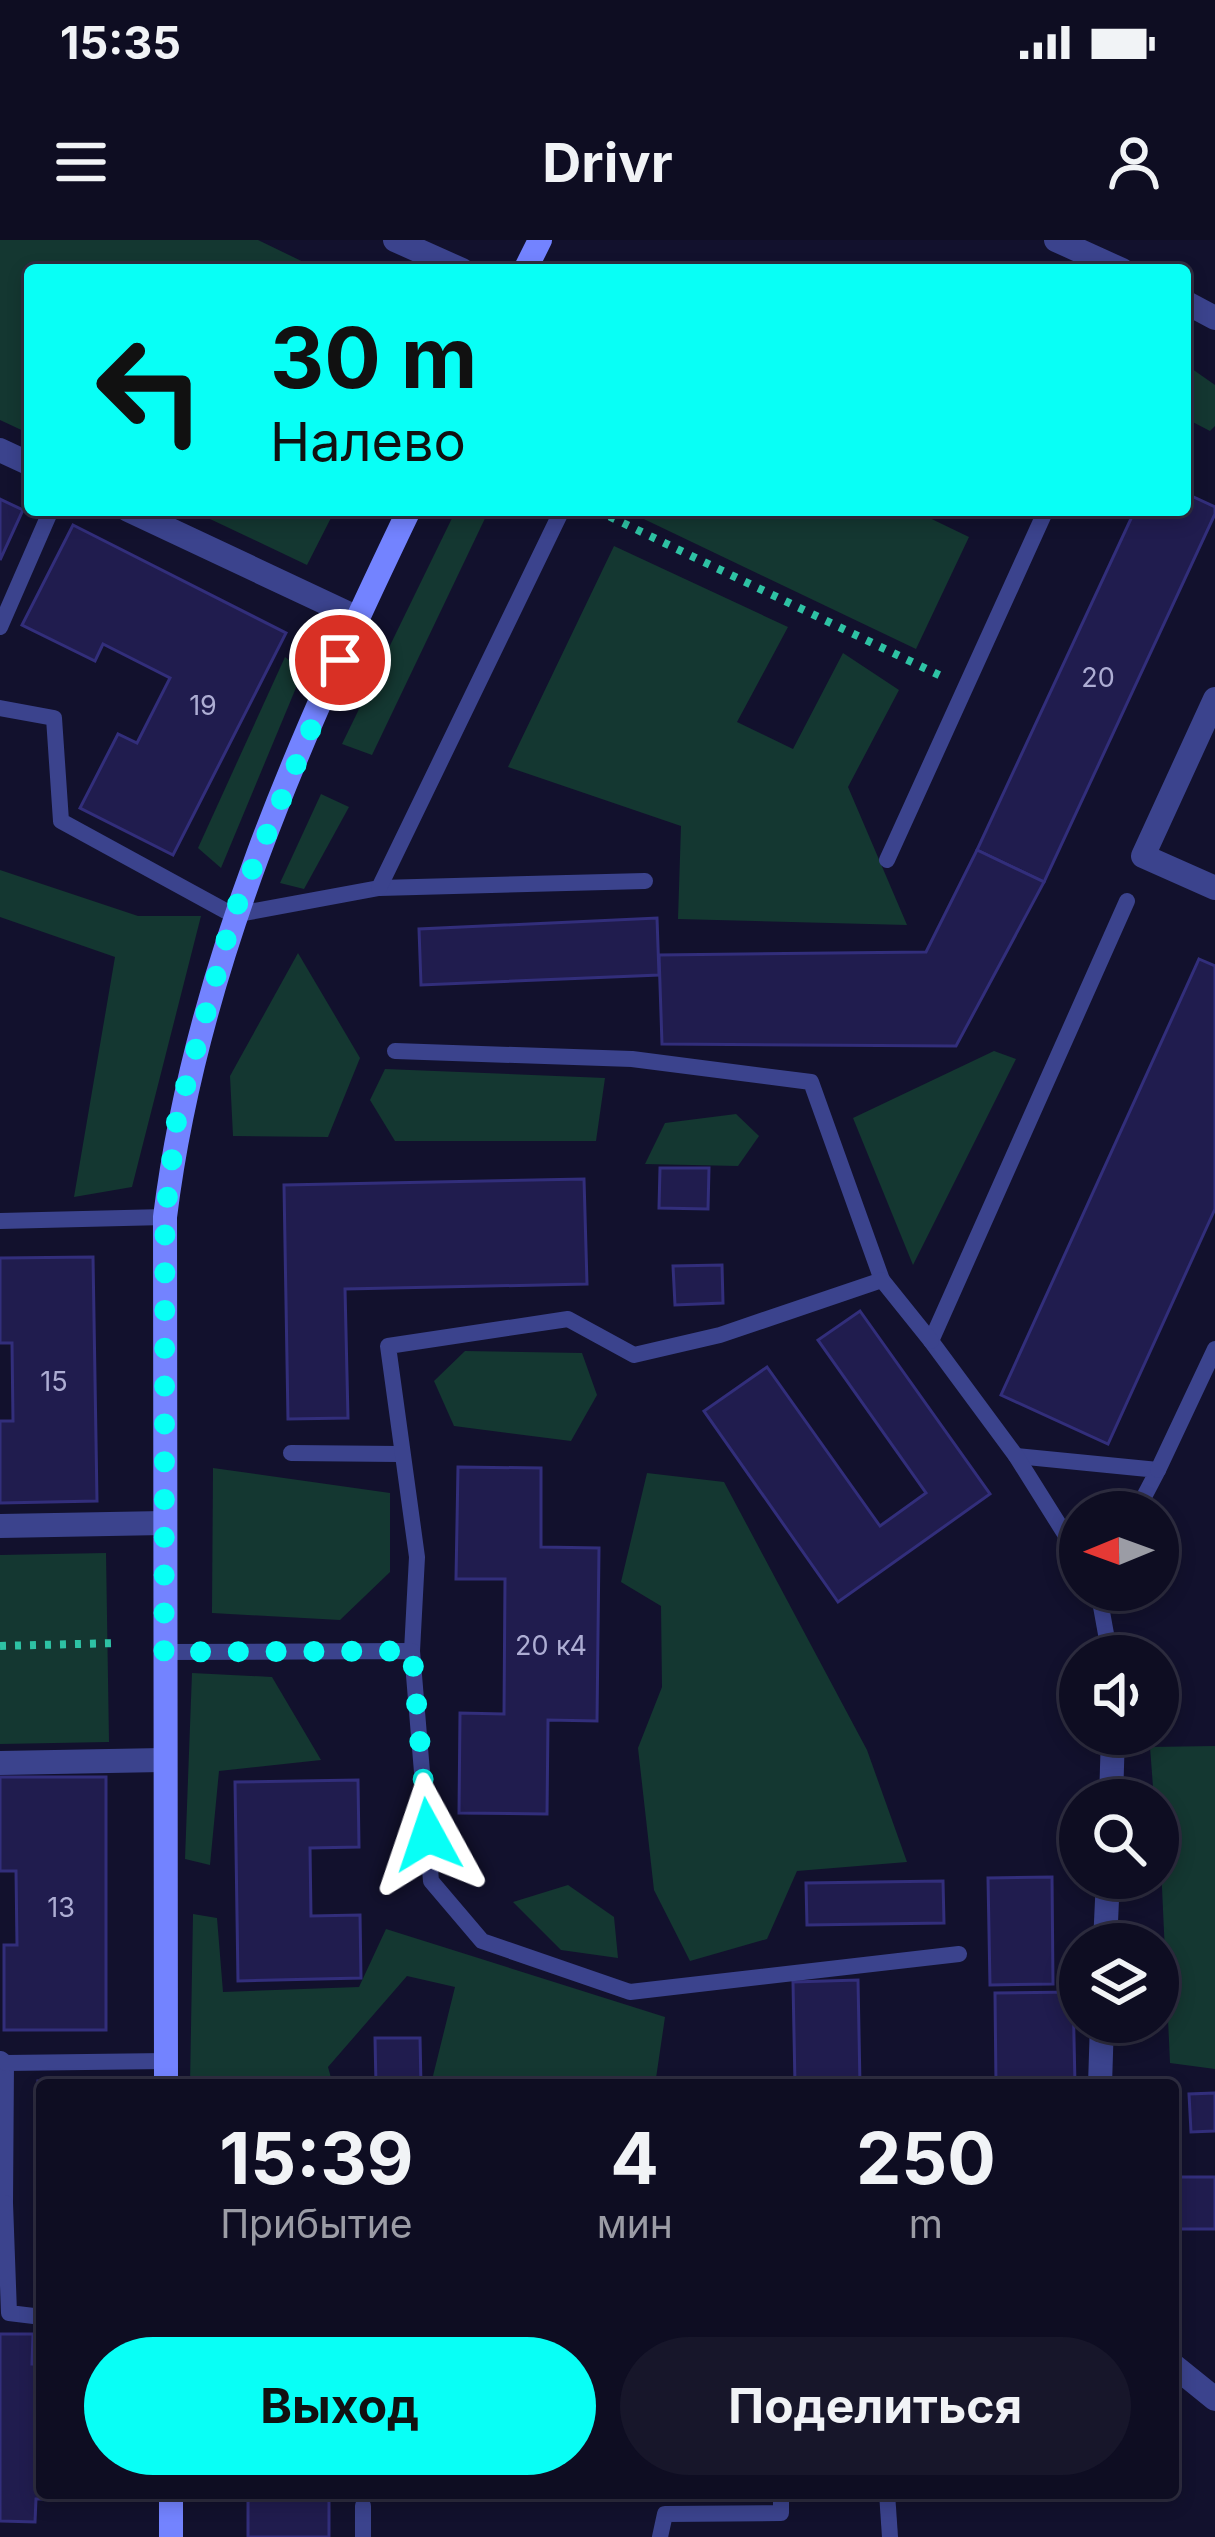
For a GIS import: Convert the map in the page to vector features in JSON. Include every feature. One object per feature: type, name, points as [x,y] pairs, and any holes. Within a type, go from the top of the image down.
[{"type":"street","points":[[395,240],[449,264]]},
{"type":"street","points":[[1056,240],[1109,264]]},
{"type":"street","points":[[141,516],[358,618]]},
{"type":"street","points":[[166,2073],[165,1217],[177,1117],[233,915],[358,618],[407,516]]},
{"type":"street","points":[[1215,698],[1143,856],[1215,888]]},
{"type":"street","points":[[0,1526],[164,1523]]},
{"type":"street","points":[[0,1763],[163,1760]]},
{"type":"street","points":[[1100,2079],[1101,2043]]},
{"type":"street","points":[[1179,2371],[1215,2399]]},
{"type":"street","points":[[171,2499],[171,2537]]},
{"type":"lane","points":[[0,626],[48,516]]},
{"type":"lane","points":[[379,889],[559,516]]},
{"type":"lane","points":[[887,860],[1043,516]]},
{"type":"lane","points":[[0,707],[54,718],[61,821],[233,915],[379,889],[645,881]]},
{"type":"lane","points":[[931,1341],[1127,901]]},
{"type":"lane","points":[[395,1051],[632,1058],[811,1082],[883,1280],[1016,1456],[1059,1525]]},
{"type":"lane","points":[[0,1221],[165,1217]]},
{"type":"lane","points":[[883,1280],[720,1336],[634,1355],[568,1319],[388,1346],[399,1454],[417,1557],[412,1651],[431,1881],[482,1941],[630,1992],[959,1954]]},
{"type":"lane","points":[[1147,1491],[1215,1348]]},
{"type":"lane","points":[[291,1453],[399,1454]]},
{"type":"lane","points":[[1016,1456],[1158,1470]]},
{"type":"lane","points":[[164,1652],[412,1651]]},
{"type":"lane","points":[[36,2316],[9,2313],[2,2203],[3,2061],[166,2073]]},
{"type":"lane","points":[[660,2537],[665,2514],[782,2512],[781,2499]]},
{"type":"lane","points":[[887,2499],[890,2537]]},
{"type":"lane","points":[[363,2537],[364,2506]]},
{"type":"path","points":[[608,516],[966,688]]},
{"type":"path","points":[[0,1646],[117,1643]]},
{"type":"green space","points":[[0,240],[258,240],[308,264],[24,264],[24,431],[0,420]]},
{"type":"green space","points":[[1191,368],[1215,385],[1215,426],[1210,431],[1191,421]]},
{"type":"green space","points":[[204,516],[332,516],[307,565]]},
{"type":"green space","points":[[453,516],[486,516],[372,755],[342,744]]},
{"type":"green space","points":[[638,516],[925,516],[969,537],[916,649]]},
{"type":"green space","points":[[614,546],[788,627],[737,722],[793,749],[843,653],[899,690],[848,787],[907,925],[678,919],[681,826],[508,767]]},
{"type":"green space","points":[[285,657],[303,671],[221,868],[198,848]]},
{"type":"green space","points":[[321,794],[349,807],[304,889],[280,883]]},
{"type":"green space","points":[[0,870],[138,916],[201,916],[132,1187],[74,1197],[115,957],[0,917]]},
{"type":"green space","points":[[298,953],[360,1058],[328,1137],[233,1136],[230,1076]]},
{"type":"green space","points":[[994,1051],[1016,1059],[913,1265],[853,1118]]},
{"type":"green space","points":[[385,1069],[605,1078],[596,1141],[395,1141],[370,1100]]},
{"type":"green space","points":[[736,1114],[759,1136],[738,1166],[645,1164],[665,1123]]},
{"type":"green space","points":[[465,1351],[582,1353],[597,1395],[571,1441],[454,1426],[434,1381]]},
{"type":"green space","points":[[213,1468],[390,1493],[390,1572],[340,1620],[212,1613]]},
{"type":"green space","points":[[647,1473],[724,1482],[867,1750],[907,1862],[797,1871],[767,1939],[690,1961],[654,1890],[638,1748],[662,1687],[661,1606],[621,1582]]},
{"type":"green space","points":[[106,1553],[109,1742],[0,1744],[0,1555]]},
{"type":"green space","points":[[192,1673],[272,1677],[321,1760],[219,1771],[210,1865],[185,1859]]},
{"type":"green space","points":[[1215,1746],[1215,2069],[1170,2063],[1169,2043],[1179,2043],[1179,1923],[1164,1923],[1163,1899],[1179,1899],[1179,1779],[1152,1779],[1151,1755],[1179,1755],[1179,1747]]},
{"type":"green space","points":[[568,1885],[614,1917],[618,1958],[561,1950],[513,1902]]},
{"type":"green space","points":[[193,1914],[217,1918],[223,1992],[359,1987],[386,1929],[665,2017],[656,2079],[432,2079],[455,1987],[407,1976],[328,2067],[331,2079],[190,2079]]},
{"type":"building","points":[[1191,496],[1215,507],[1044,882],[977,850],[1132,516],[1191,516]]},
{"type":"building","points":[[0,499],[23,510],[0,560]]},
{"type":"building","points":[[73,525],[286,633],[173,855],[80,808],[118,734],[137,743],[170,678],[103,644],[95,661],[22,625]]},
{"type":"building","points":[[977,850],[1044,882],[956,1046],[662,1044],[659,955],[926,952]]},
{"type":"building","points":[[657,918],[659,975],[421,985],[419,929]]},
{"type":"building","points":[[1199,959],[1215,966],[1215,1209],[1108,1444],[1001,1395]]},
{"type":"building","points":[[660,1168],[709,1168],[708,1209],[659,1208]]},
{"type":"building","points":[[584,1179],[587,1284],[345,1289],[348,1418],[288,1419],[284,1185]]},
{"type":"building","points":[[93,1257],[97,1501],[0,1503],[0,1421],[13,1421],[12,1343],[0,1343],[0,1258]]},
{"type":"building","points":[[722,1265],[723,1303],[675,1305],[673,1266]]},
{"type":"building","points":[[860,1311],[990,1494],[838,1602],[704,1411],[767,1367],[880,1526],[926,1493],[818,1340]]},
{"type":"building","points":[[458,1467],[541,1468],[541,1547],[599,1548],[597,1721],[548,1720],[547,1814],[459,1813],[460,1713],[504,1714],[505,1579],[456,1579]]},
{"type":"building","points":[[0,1777],[106,1777],[106,2030],[4,2030],[4,1945],[17,1945],[16,1871],[0,1871]]},
{"type":"building","points":[[358,1780],[359,1847],[310,1848],[311,1916],[360,1915],[361,1978],[238,1981],[235,1782]]},
{"type":"building","points":[[1052,1877],[1053,1984],[990,1985],[988,1878]]},
{"type":"building","points":[[943,1881],[944,1923],[807,1925],[806,1883]]},
{"type":"building","points":[[858,1980],[860,2079],[795,2079],[793,1982]]},
{"type":"building","points":[[1059,1992],[1059,2043],[1074,2043],[1075,2079],[996,2079],[995,1993]]},
{"type":"building","points":[[375,2038],[420,2038],[421,2079],[376,2079]]},
{"type":"building","points":[[1215,2093],[1215,2131],[1191,2132],[1189,2094]]},
{"type":"building","points":[[1179,2177],[1215,2177],[1215,2229],[1179,2229]]},
{"type":"building","points":[[0,2334],[33,2334],[35,2522],[0,2521]]},
{"type":"building","points":[[248,2499],[329,2499],[329,2537],[248,2537]]},
{"type":"route","points":[[340,660],[233,915],[177,1117],[165,1217],[164,1652],[412,1651],[428,1835]]}]
